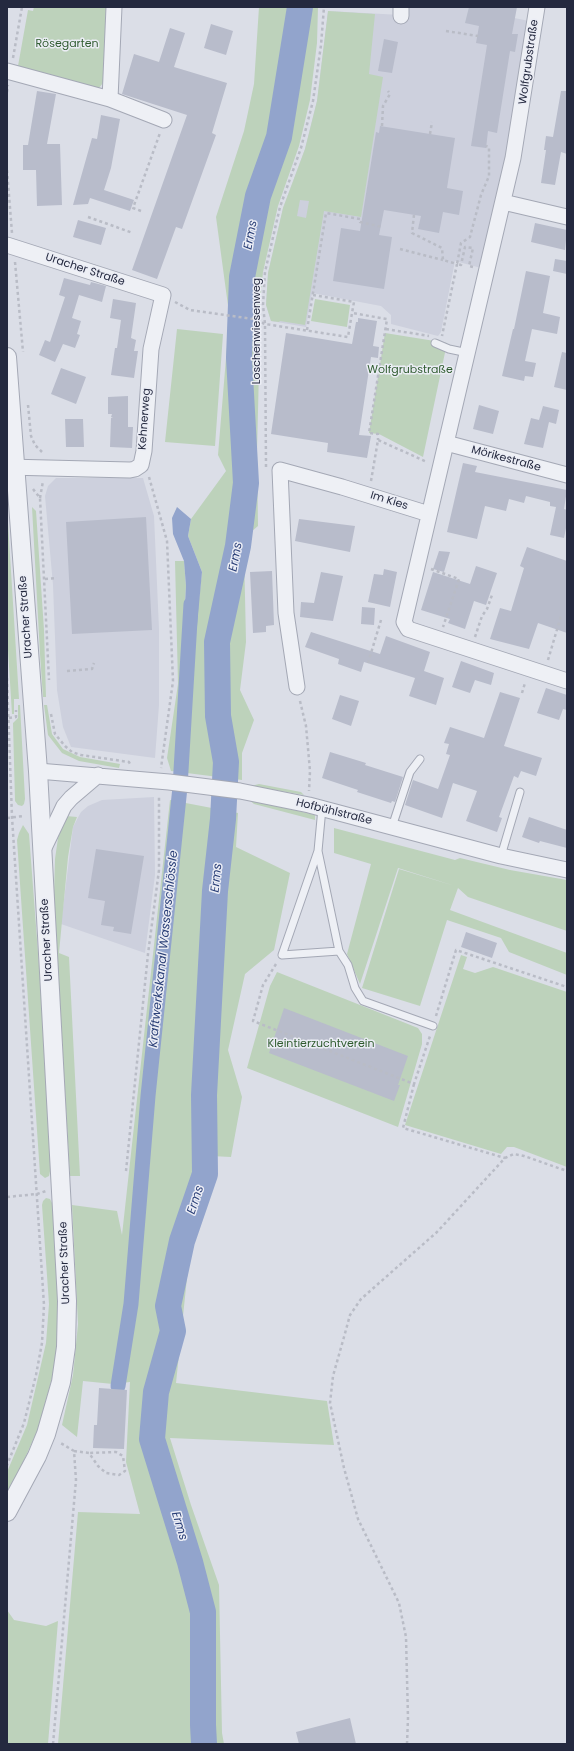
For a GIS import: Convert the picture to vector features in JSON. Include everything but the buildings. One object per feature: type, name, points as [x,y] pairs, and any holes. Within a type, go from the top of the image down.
[{"type":"street","points":[[110,99],[114,7]]},
{"type":"street","name":"Wolfgrubstraße","points":[[430,514],[517,139],[537,7]]},
{"type":"street","points":[[9,72],[110,99],[164,120]]},
{"type":"street","points":[[503,202],[567,217]]},
{"type":"street","name":"Uracher Straße","points":[[10,246],[163,295]]},
{"type":"street","name":"Kehnerweg","points":[[11,467],[130,470],[141,465],[144,451],[151,349],[163,295]]},
{"type":"street","name":"Uracher Straße","points":[[7,1512],[37,1456],[46,1434],[61,1382],[66,1347],[67,1302],[38,771],[11,467],[15,358]]},
{"type":"street","name":"Mörikestraße","points":[[446,443],[567,475]]},
{"type":"street","name":"Im Kies","points":[[297,687],[286,613],[280,470],[430,514]]},
{"type":"street","points":[[430,514],[404,622],[408,629],[567,681]]},
{"type":"street","name":"Hofbühlstraße","points":[[38,771],[142,779],[240,791],[316,806],[501,856],[567,870]]},
{"type":"street","points":[[42,852],[64,806],[98,775]]},
{"type":"lane","points":[[435,343],[449,349],[468,353]]},
{"type":"lane","points":[[392,827],[410,772],[420,759]]},
{"type":"lane","points":[[501,856],[520,792]]},
{"type":"lane","points":[[316,806],[318,851],[339,951],[348,965],[356,988],[363,1001],[433,1026]]},
{"type":"lane","points":[[318,851],[282,955],[339,951]]},
{"type":"path","points":[[7,92],[9,72],[22,7]]},
{"type":"path","name":"Loschenwiesenweg","points":[[266,473],[265,324],[263,305],[265,272],[280,207],[301,148],[313,101],[321,45],[324,7]]},
{"type":"path","points":[[446,31],[478,36]]},
{"type":"path","points":[[382,126],[383,106],[390,94],[388,91]]},
{"type":"path","points":[[141,211],[133,208],[164,120]]},
{"type":"path","points":[[430,134],[432,122]]},
{"type":"path","points":[[386,329],[442,338],[461,242],[470,237],[481,195],[489,176],[489,146],[486,146]]},
{"type":"path","points":[[7,170],[15,358]]},
{"type":"path","points":[[307,330],[326,213],[360,219],[360,222],[382,227]]},
{"type":"path","points":[[414,215],[412,233],[442,248],[443,260]]},
{"type":"path","points":[[88,217],[133,233]]},
{"type":"path","points":[[461,265],[465,247],[472,248],[469,266]]},
{"type":"path","points":[[400,249],[487,271]]},
{"type":"path","points":[[163,295],[190,310],[348,337],[354,302],[313,295]]},
{"type":"path","points":[[352,313],[388,319],[369,433],[378,434],[373,468]]},
{"type":"path","points":[[28,398],[31,436],[40,452],[45,454]]},
{"type":"path","points":[[378,440],[420,460]]},
{"type":"path","points":[[126,1171],[148,954],[159,870],[164,782],[173,681],[167,541],[148,475],[141,465]]},
{"type":"path","points":[[32,488],[40,498],[49,685]]},
{"type":"path","points":[[432,564],[431,570],[460,579],[440,639]]},
{"type":"path","points":[[45,579],[57,578]]},
{"type":"path","points":[[471,649],[482,616],[487,609],[492,595]]},
{"type":"path","points":[[544,673],[561,616]]},
{"type":"path","points":[[368,663],[381,620]]},
{"type":"path","points":[[67,671],[92,669],[94,664]]},
{"type":"path","points":[[7,678],[12,817],[44,1305],[42,1342],[24,1424],[7,1465]]},
{"type":"path","points":[[297,687],[306,726],[310,771],[316,806]]},
{"type":"path","points":[[50,707],[55,734],[72,752],[80,755],[129,762],[142,779]]},
{"type":"path","points":[[7,818],[12,817]]},
{"type":"path","points":[[414,1084],[403,1128],[506,1158]]},
{"type":"path","points":[[407,1744],[408,1718],[406,1637],[398,1603],[358,1520],[344,1468],[330,1403],[333,1376],[350,1315],[361,1299],[437,1232],[506,1158],[514,1154],[524,1156],[567,1171]]},
{"type":"path","points":[[7,1197],[37,1194]]},
{"type":"path","points":[[46,1434],[74,1451],[89,1453],[116,1452],[123,1456],[125,1470],[118,1475],[106,1473],[98,1466],[89,1453]]},
{"type":"path","points":[[53,1744],[76,1480],[74,1451]]},
{"type":"shaded area","points":[[402,7],[492,7],[495,14],[529,21],[508,143],[481,268],[455,261],[441,332],[438,336],[391,324],[391,315],[381,306],[312,293],[306,327],[271,321],[266,305],[268,273],[283,208],[305,149],[317,101],[328,11],[401,15]]},
{"type":"shaded area","points":[[56,478],[143,478],[154,516],[159,629],[159,705],[155,758],[71,747],[63,727],[57,690],[53,585],[45,496],[48,486]]},
{"type":"shaded area","points":[[154,797],[155,875],[145,953],[61,924],[73,827],[81,812],[88,806],[102,800]]},
{"type":"green space","name":"Rösegarten","points":[[34,7],[106,7],[103,83],[98,89],[18,66],[28,10],[33,11]]},
{"type":"green space","points":[[259,7],[318,7],[317,43],[310,100],[299,146],[278,206],[263,272],[259,314],[254,317],[229,313],[216,217],[244,131],[254,84]]},
{"type":"green space","points":[[328,11],[375,14],[369,74],[383,77],[361,217],[324,211],[305,325],[271,321],[266,305],[268,273],[283,208],[305,149],[317,101]],"holes":[[[300,200],[309,201],[306,218],[297,216]]]},
{"type":"green space","points":[[315,299],[350,305],[347,327],[311,321]]},
{"type":"green space","points":[[228,318],[253,322],[260,330],[257,451],[258,526],[251,532],[244,551],[246,642],[240,690],[254,720],[242,753],[242,780],[171,771],[167,758],[178,684],[175,561],[184,561],[186,586],[184,622],[196,626],[202,572],[188,536],[191,519],[226,471],[218,455]]},
{"type":"green space","points":[[177,329],[223,334],[215,446],[165,442]]},
{"type":"green space","name":"Wolfgrubstraße","points":[[385,333],[447,343],[423,457],[379,434],[369,433]]},
{"type":"green space","points":[[7,507],[19,699],[14,699],[14,714],[12,714],[7,634]]},
{"type":"green space","points":[[32,507],[36,511],[44,630],[46,697],[43,697]]},
{"type":"green space","points":[[18,705],[20,705],[25,799],[22,806],[18,805],[15,801],[13,723],[18,718]]},
{"type":"green space","points":[[44,705],[47,705],[52,734],[63,749],[80,757],[120,764],[119,768],[79,761],[62,753],[48,735]]},
{"type":"green space","points":[[259,784],[301,792],[304,795],[251,786]]},
{"type":"green space","points":[[248,799],[315,815],[315,820],[254,804]]},
{"type":"green space","points":[[170,800],[238,813],[236,847],[290,873],[274,950],[245,974],[228,1050],[242,1097],[231,1157],[211,1156],[192,1230],[176,1383],[327,1401],[334,1445],[170,1438],[191,1505],[219,1585],[222,1733],[224,1744],[58,1744],[78,1512],[140,1514],[126,1462],[130,1382],[113,1384],[83,1381],[77,1437],[62,1425],[73,1375],[78,1324],[72,1205],[117,1211],[122,1235]]},
{"type":"green space","points":[[66,816],[77,817],[73,827],[68,857],[59,953],[69,957],[80,1176],[70,1176],[58,972],[53,931],[55,859],[58,838]]},
{"type":"green space","points":[[23,825],[29,834],[42,1005],[51,1167],[49,1176],[45,1178],[40,1174],[17,840]]},
{"type":"green space","points":[[334,828],[455,860],[460,858],[510,870],[567,880],[567,931],[468,897],[458,888],[450,910],[567,953],[567,975],[509,952],[501,938],[447,920],[420,1006],[362,988],[399,869],[455,886],[398,868],[360,984],[347,954],[371,864],[334,853]]},
{"type":"green space","points":[[461,955],[467,957],[463,969],[475,973],[493,967],[567,992],[567,1167],[514,1147],[507,1147],[501,1154],[405,1125]]},
{"type":"green space","name":"Kleintierzuchtverein","points":[[277,972],[418,1028],[422,1034],[422,1044],[398,1127],[247,1068],[270,986]]},
{"type":"green space","points":[[46,1198],[50,1199],[52,1203],[55,1217],[61,1305],[58,1346],[52,1378],[38,1429],[17,1476],[7,1492],[7,1472],[27,1425],[46,1343],[49,1304],[42,1205]]},
{"type":"green space","points":[[7,1610],[14,1620],[46,1626],[58,1621],[48,1744],[7,1744]]},
{"type":"water","points":[[177,507],[191,519],[188,536],[202,572],[197,626],[184,623],[186,586],[184,561],[173,534],[172,518]]},
{"type":"waterway","name":"Erms","points":[[204,1744],[203,1612],[190,1562],[152,1439],[156,1392],[173,1331],[168,1306],[182,1241],[205,1174],[204,1095],[215,891],[223,819],[226,762],[218,716],[217,642],[238,546],[246,483],[239,358],[242,277],[258,196],[279,137],[300,7]]},
{"type":"waterway","name":"Kraftwerkskanal Wasserschlössle","points":[[118,1386],[131,1304],[148,1096],[180,787],[191,604]]}]
